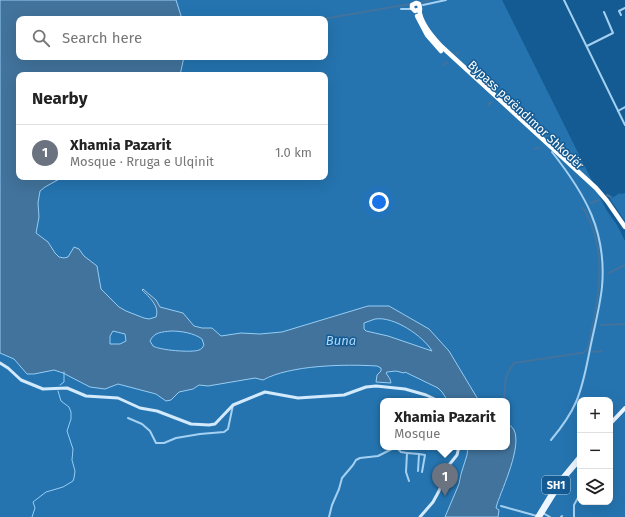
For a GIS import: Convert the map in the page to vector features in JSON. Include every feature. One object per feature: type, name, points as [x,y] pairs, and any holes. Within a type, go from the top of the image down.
[{"type":"highway","name":"Bypass perëndimor Shkodër","points":[[416,6],[427,35],[438,47],[599,196],[616,217],[625,233]]},
{"type":"highway","name":"Bypass perëndimor Shkodër","points":[[416,6],[426,28],[441,46],[596,188],[608,201],[625,227]]},
{"type":"main road","points":[[0,363],[21,380],[43,389],[67,388],[86,396],[118,398],[140,408],[156,411],[191,424],[215,424],[233,405],[264,392],[298,398],[342,395],[366,387],[374,386],[405,389],[432,398]]},
{"type":"main road","points":[[613,421],[625,408]]},
{"type":"main road","points":[[613,424],[625,412]]},
{"type":"main road","points":[[420,517],[433,502],[441,488],[449,465],[457,455],[458,450]]},
{"type":"main road","name":"SH1","points":[[538,517],[556,484],[577,460]]},
{"type":"main road","name":"SH1","points":[[538,517],[543,512],[557,489],[577,464]]},
{"type":"street","points":[[401,9],[446,0]]},
{"type":"street","points":[[564,0],[625,125]]},
{"type":"street","points":[[621,16],[619,11],[625,8]]},
{"type":"street","points":[[587,46],[613,33],[604,12]]},
{"type":"street","points":[[618,111],[625,107]]},
{"type":"street","points":[[551,440],[566,420],[580,393],[599,310],[602,278],[601,248],[591,212],[576,184],[552,152]]},
{"type":"street","points":[[128,418],[142,424],[150,431],[156,443],[162,443],[176,438],[224,432],[228,429],[233,405]]},
{"type":"street","points":[[329,517],[332,505],[340,489],[342,478],[354,465],[356,460],[360,458],[378,456],[390,450]]},
{"type":"street","points":[[399,450],[401,452],[425,455],[422,472]]},
{"type":"street","points":[[407,453],[406,472],[409,481]]},
{"type":"street","points":[[418,472],[419,454]]},
{"type":"street","points":[[574,517],[574,505],[577,500]]},
{"type":"street","points":[[501,506],[538,517]]},
{"type":"street","points":[[543,512],[550,517]]},
{"type":"shaded area","points":[[0,0],[502,0],[607,211],[617,225],[625,241],[625,517],[0,517]]},
{"type":"shaded area","points":[[620,193],[625,193],[625,221],[610,199]]},
{"type":"water","name":"Buna","points":[[0,0],[176,0],[181,16],[16,16],[16,60],[183,60],[181,72],[16,72],[16,180],[58,180],[40,191],[38,203],[39,217],[36,233],[48,242],[59,257],[68,257],[74,247],[79,249],[84,256],[97,266],[101,289],[119,307],[126,311],[149,319],[156,317],[157,313],[155,305],[142,290],[143,289],[156,300],[160,307],[183,313],[194,326],[212,328],[221,336],[241,333],[260,334],[282,332],[368,306],[389,306],[429,329],[449,351],[477,398],[446,398],[438,388],[405,372],[387,372],[386,373],[391,383],[376,382],[377,375],[381,371],[381,368],[377,366],[349,365],[302,368],[274,375],[263,380],[255,378],[208,386],[199,385],[193,389],[179,392],[171,400],[166,401],[156,394],[118,384],[105,389],[90,387],[54,370],[27,374],[14,359],[0,353]],"holes":[[[375,319],[383,319],[399,324],[415,333],[428,345],[432,351],[388,336],[366,331],[364,329],[364,323]],[[113,331],[125,334],[126,341],[120,344],[110,344],[110,336]],[[175,331],[195,335],[202,339],[204,345],[200,350],[195,351],[168,350],[153,346],[150,341],[159,333]]]},
{"type":"water","points":[[510,425],[514,430],[516,446],[511,467],[497,504],[496,508],[499,510],[498,517],[445,517],[459,484],[468,450],[510,450]]},
{"type":"waterway","points":[[422,2],[430,0]]},
{"type":"waterway","points":[[328,18],[410,4]]},
{"type":"waterway","points":[[444,65],[447,62]]},
{"type":"waterway","points":[[488,105],[491,102]]},
{"type":"waterway","points":[[535,149],[539,148]]},
{"type":"waterway","points":[[607,195],[611,197]]},
{"type":"waterway","points":[[591,203],[599,200]]},
{"type":"waterway","points":[[504,398],[508,372],[514,363],[583,353],[588,348],[599,287],[599,256],[592,226],[584,209],[582,208]]},
{"type":"waterway","points":[[609,273],[625,265]]},
{"type":"waterway","points":[[601,325],[625,324]]},
{"type":"waterway","points":[[592,352],[602,351]]},
{"type":"waterway","points":[[60,385],[64,382],[64,372]]},
{"type":"waterway","points":[[32,517],[35,508],[33,502],[46,492],[63,487],[73,481],[74,478],[75,471],[72,460],[73,449],[67,431],[71,419],[71,412],[69,407],[61,401],[58,391]]},
{"type":"place","name":"Xhamia Pazarit","points":[[445,496]]}]
